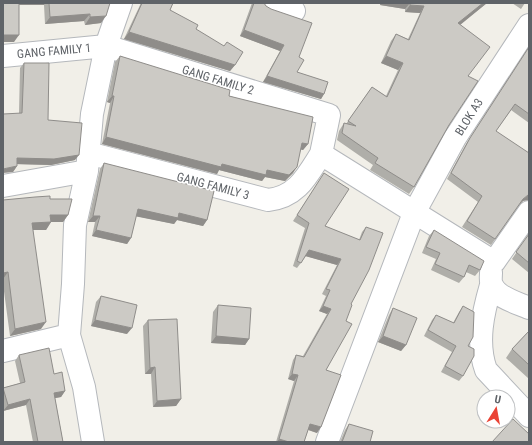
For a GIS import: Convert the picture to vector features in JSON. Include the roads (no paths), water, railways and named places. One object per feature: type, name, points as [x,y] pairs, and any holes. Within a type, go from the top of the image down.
[{"type":"street","points":[[93,442],[84,387],[69,335],[73,284],[74,225],[87,162],[92,114],[106,46],[121,3]]},
{"type":"street","points":[[270,3],[294,11]]},
{"type":"street","name":"BLOK A3","points":[[327,442],[414,213],[455,138],[529,25]]},
{"type":"street","name":"GANG FAMILY 1","points":[[3,56],[106,46]]},
{"type":"street","name":"GANG FAMILY 2","points":[[106,46],[329,115],[321,154]]},
{"type":"street","points":[[321,154],[414,213],[458,238],[494,262]]},
{"type":"street","name":"GANG FAMILY 3","points":[[87,162],[268,200],[287,196],[304,181],[321,154]]},
{"type":"street","points":[[3,186],[87,162]]},
{"type":"street","points":[[529,212],[494,262],[491,272],[491,285],[483,314],[480,349],[486,370],[529,416]]},
{"type":"street","points":[[491,285],[504,298],[529,308]]},
{"type":"street","points":[[3,351],[69,335]]}]
